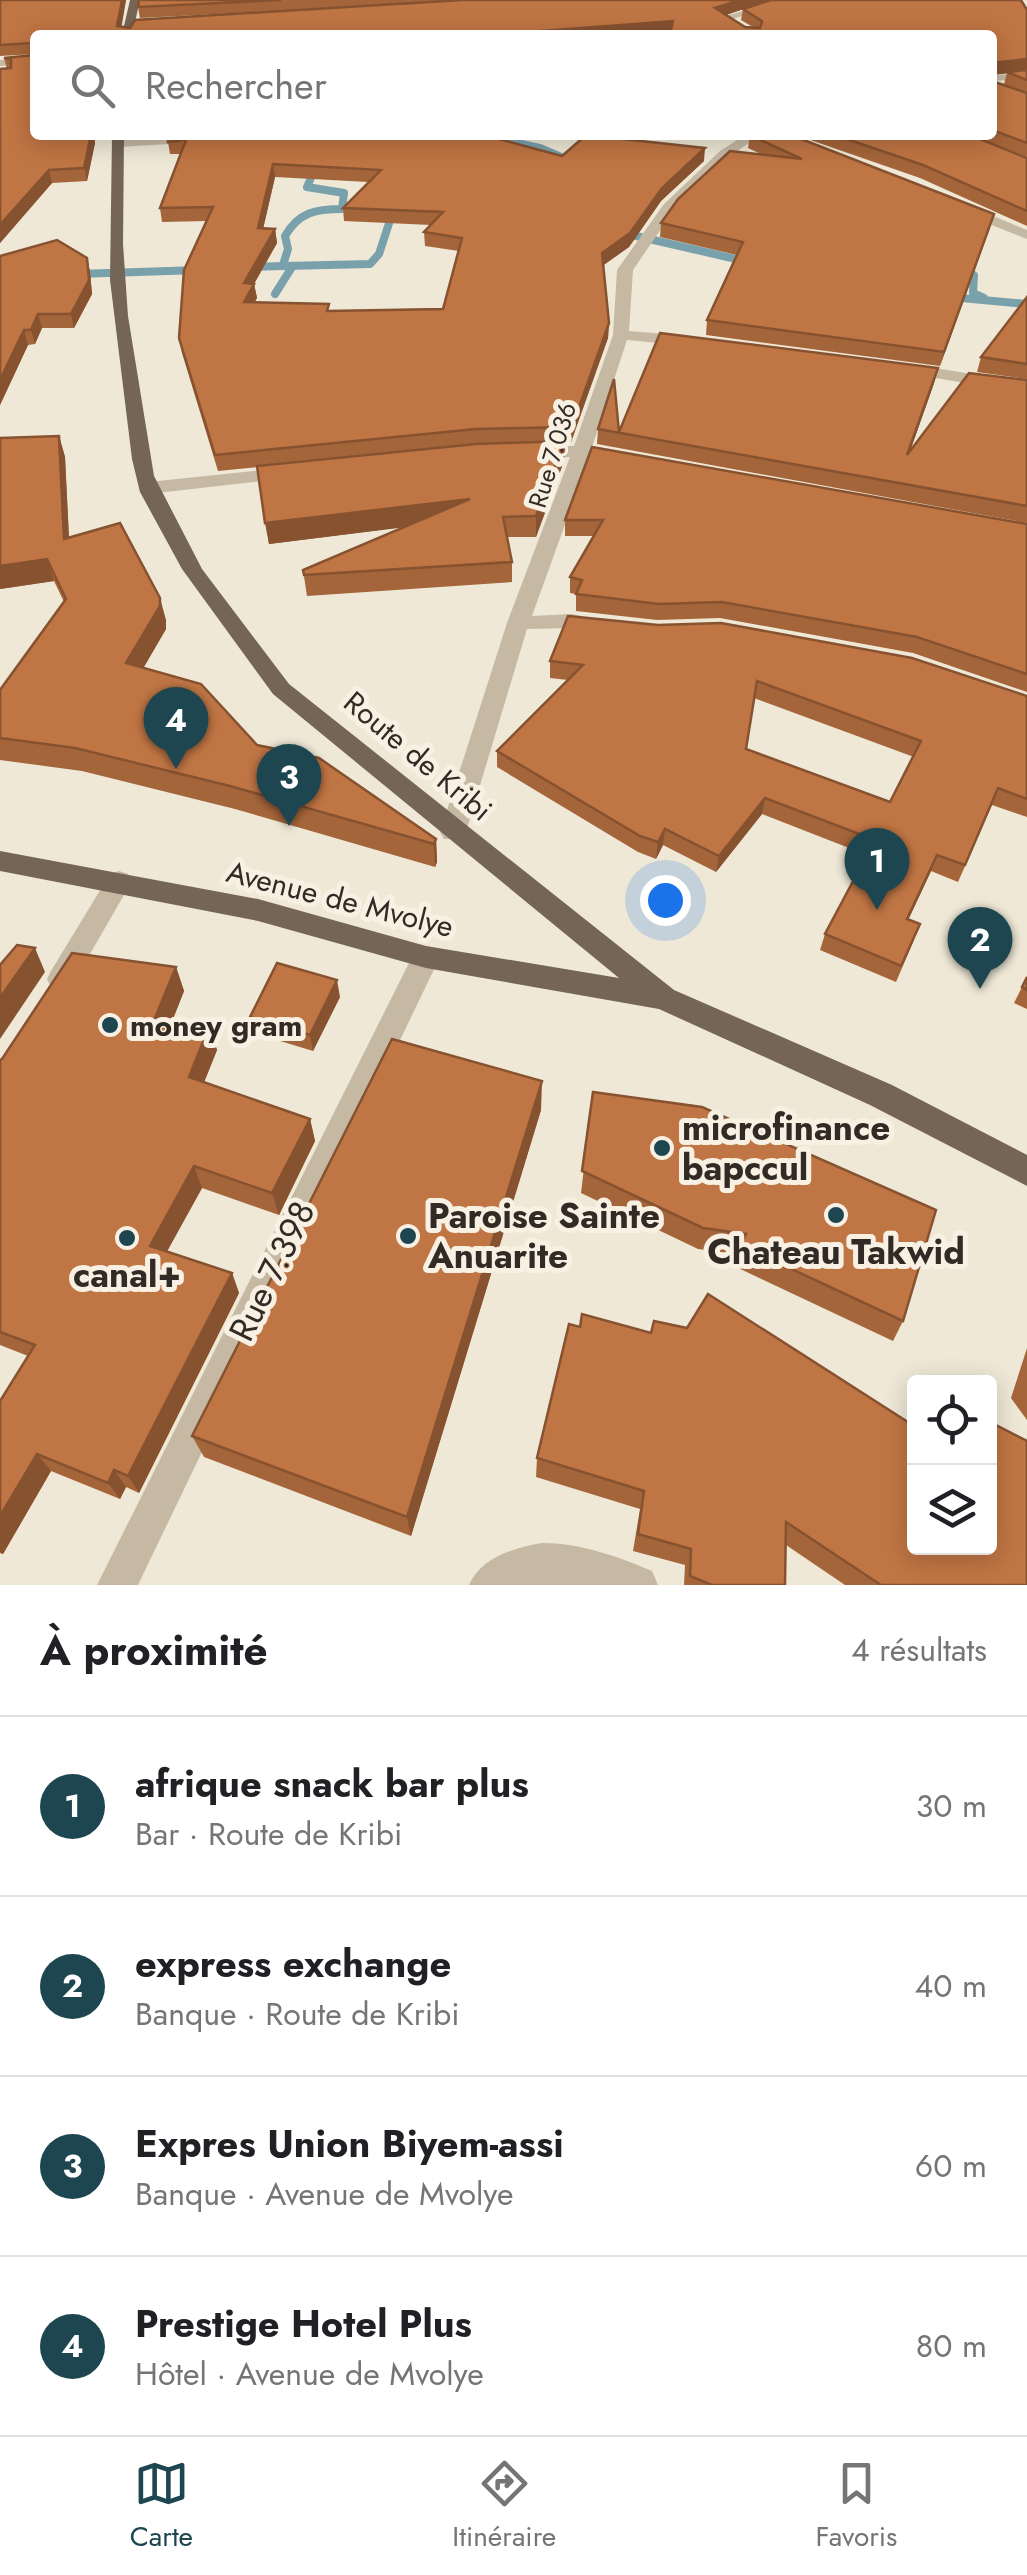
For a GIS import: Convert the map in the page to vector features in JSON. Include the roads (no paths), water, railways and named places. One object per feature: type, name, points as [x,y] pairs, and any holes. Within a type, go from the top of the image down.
[{"type":"main road","points":[[129,25],[135,0]]},
{"type":"main road","points":[[129,25],[149,19]]},
{"type":"main road","name":"Route de Kribi","points":[[118,140],[114,274],[120,342],[148,488],[179,550],[239,639],[281,689],[664,998],[881,1095],[1027,1171]]},
{"type":"main road","name":"Avenue de Mvolye","points":[[0,861],[119,880],[258,910],[426,956],[664,998]]},
{"type":"street","points":[[745,30],[723,18],[794,0]]},
{"type":"street","points":[[0,62],[30,61]]},
{"type":"street","points":[[997,78],[1027,76]]},
{"type":"street","points":[[997,89],[1010,94]]},
{"type":"street","name":"Rue 7.036","points":[[454,832],[518,624],[569,493],[620,335],[625,270],[633,253],[674,202],[746,140]]},
{"type":"street","points":[[949,202],[1027,235]]},
{"type":"street","points":[[620,335],[702,342]]},
{"type":"street","points":[[883,366],[1027,388]]},
{"type":"street","points":[[512,452],[581,451],[638,461]]},
{"type":"street","points":[[148,488],[322,470]]},
{"type":"street","points":[[518,624],[572,622],[624,628]]},
{"type":"street","points":[[41,1010],[119,880]]},
{"type":"street","name":"Rue 7.398","points":[[117,1585],[426,956]]},
{"type":"street","points":[[488,1585],[509,1567],[580,1562],[638,1585]]},
{"type":"waterway","points":[[503,140],[540,148],[573,162]]},
{"type":"waterway","points":[[283,265],[288,249],[285,236],[296,222],[316,211],[342,209],[344,193],[307,187],[317,164]]},
{"type":"waterway","points":[[248,267],[370,264],[379,254],[394,208]]},
{"type":"waterway","points":[[623,233],[749,262]]},
{"type":"waterway","points":[[275,294],[292,267]]},
{"type":"waterway","points":[[957,267],[974,275],[973,293],[984,298]]},
{"type":"waterway","points":[[78,274],[198,270]]},
{"type":"waterway","points":[[950,297],[1027,304]]},
{"type":"place","name":"Prestige Hotel Plus","points":[[176,769]]},
{"type":"place","name":"Expres Union Biyem-assi","points":[[289,826]]},
{"type":"place","name":"afrique snack bar plus","points":[[877,910]]},
{"type":"place","name":"express exchange","points":[[980,989]]},
{"type":"place","name":"money gram","points":[[110,1025]]},
{"type":"place","name":"microfinance bapccul","points":[[662,1148]]},
{"type":"place","name":"Chateau Takwid","points":[[836,1215]]},
{"type":"place","name":"Paroise Sainte Anuarite","points":[[408,1236]]},
{"type":"place","name":"canal+","points":[[127,1238]]}]
